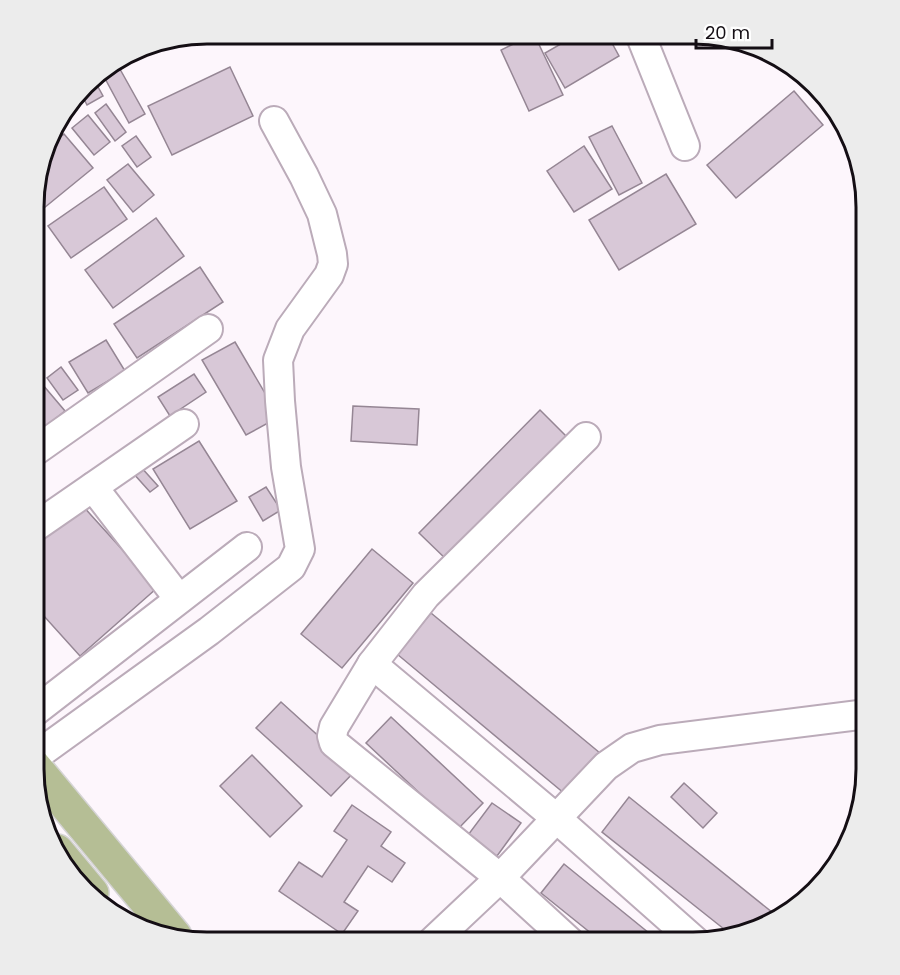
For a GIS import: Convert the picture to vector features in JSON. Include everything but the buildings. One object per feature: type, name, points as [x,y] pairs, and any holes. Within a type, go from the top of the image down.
[{"type":"main road","points":[[44,778],[167,927]]},
{"type":"street","points":[[644,44],[686,146]]},
{"type":"street","points":[[44,750],[209,632],[291,567],[300,549],[286,467],[278,360],[290,329],[329,275],[333,264],[322,214],[274,122]]},
{"type":"street","points":[[44,445],[208,329]]},
{"type":"street","points":[[44,520],[184,424]]},
{"type":"street","points":[[558,931],[500,878],[334,743],[332,736],[334,727],[372,664],[426,595],[586,437]]},
{"type":"street","points":[[93,487],[179,599]]},
{"type":"street","points":[[44,695],[179,599],[247,547]]},
{"type":"street","points":[[372,664],[556,818],[684,931]]},
{"type":"street","points":[[444,931],[500,878],[606,766],[632,748],[660,741],[856,715]]}]
